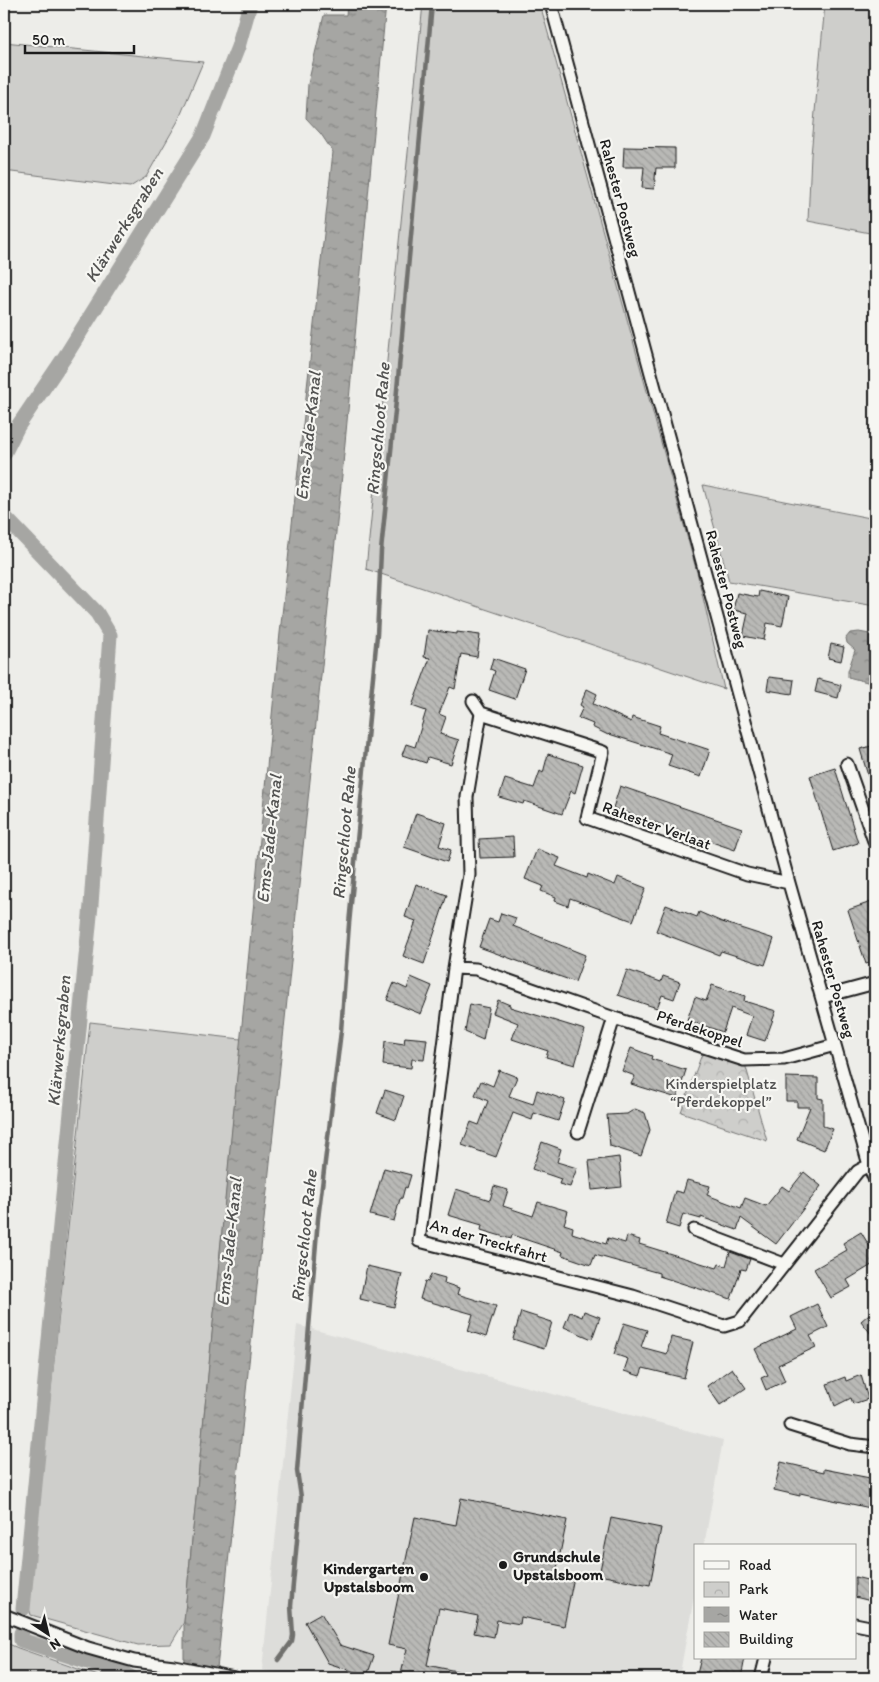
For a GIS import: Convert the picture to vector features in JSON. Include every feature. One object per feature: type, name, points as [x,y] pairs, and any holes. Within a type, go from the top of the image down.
[{"type":"street","name":"Rahester Postweg","points":[[551,4],[790,884],[875,1181]]},
{"type":"street","points":[[454,968],[468,875],[467,797],[481,713],[473,701]]},
{"type":"street","name":"Rahester Verlaat","points":[[481,713],[603,752],[587,818],[747,874],[790,884]]},
{"type":"street","points":[[848,764],[875,844]]},
{"type":"street","name":"Pferdekoppel","points":[[454,968],[476,969],[614,1018],[744,1060],[784,1059],[835,1045]]},
{"type":"street","name":"An der Treckfahrt","points":[[454,968],[419,1240],[633,1296],[724,1326],[740,1321],[858,1171],[869,1165]]},
{"type":"street","points":[[822,997],[875,983]]},
{"type":"street","points":[[578,1132],[614,1018]]},
{"type":"street","points":[[694,1230],[784,1264]]},
{"type":"street","points":[[790,1425],[850,1444],[875,1447]]},
{"type":"street","points":[[4,1615],[134,1662],[174,1666],[235,1678]]},
{"type":"street","points":[[856,1624],[875,1628]]},
{"type":"street","points":[[761,1678],[766,1660]]},
{"type":"shaded area","points":[[297,1325],[723,1440],[704,1544],[694,1544],[694,1597],[679,1678],[299,1678],[262,1670]]},
{"type":"green space","points":[[423,4],[540,4],[698,576],[724,689],[366,569]]},
{"type":"green space","points":[[825,4],[875,4],[875,234],[808,221],[811,155]]},
{"type":"green space","points":[[4,42],[203,62],[178,121],[146,177],[130,187],[4,171]]},
{"type":"green space","points":[[703,485],[875,519],[875,606],[729,581]]},
{"type":"green space","points":[[90,1022],[241,1039],[184,1622],[171,1644],[138,1645],[31,1615],[28,1605]]},
{"type":"green space","name":"Kinderspielplatz “Pferdekoppel”","points":[[703,1051],[745,1064],[767,1141],[681,1112]]},
{"type":"green space","points":[[4,1642],[18,1648],[104,1678],[4,1678]]},
{"type":"water","name":"Ems-Jade-Kanal","points":[[347,4],[386,4],[342,475],[216,1678],[184,1678],[184,1622],[280,633],[333,152],[321,134],[306,118],[308,84],[324,15],[346,15]]},
{"type":"water","points":[[859,632],[875,635],[875,679],[871,683],[848,677],[848,671],[855,650],[847,643],[846,638],[850,633]]},
{"type":"building","points":[[624,147],[675,148],[675,168],[656,168],[654,189],[642,188],[644,167],[623,167]]},
{"type":"building","points":[[759,591],[788,597],[782,626],[767,623],[764,640],[743,636],[748,613],[733,610],[737,593],[758,597]]},
{"type":"building","points":[[428,630],[480,635],[477,657],[461,654],[455,689],[450,687],[439,714],[446,717],[440,734],[459,740],[451,764],[428,757],[426,763],[402,755],[406,744],[415,747],[426,711],[412,706],[430,658],[424,657]]},
{"type":"building","points":[[831,644],[844,647],[841,661],[828,658]]},
{"type":"building","points":[[493,658],[525,669],[515,699],[489,690],[495,671],[490,669]]},
{"type":"building","points":[[769,677],[794,680],[792,694],[767,690]]},
{"type":"building","points":[[818,679],[841,685],[838,698],[815,692]]},
{"type":"building","points":[[587,689],[597,694],[593,704],[631,722],[632,717],[660,726],[658,733],[710,750],[701,777],[668,766],[672,754],[608,735],[592,727],[593,724],[578,718],[583,707],[580,705]]},
{"type":"building","points":[[875,745],[875,789],[872,789],[860,749]]},
{"type":"building","points":[[548,754],[583,765],[575,793],[571,791],[562,814],[524,801],[523,804],[499,797],[505,779],[534,788],[540,771],[543,773]]},
{"type":"building","points":[[835,768],[858,843],[833,851],[810,776]]},
{"type":"building","points":[[620,786],[742,828],[735,850],[613,808]]},
{"type":"building","points":[[416,813],[446,823],[439,846],[451,850],[447,862],[404,847]]},
{"type":"building","points":[[513,837],[514,857],[480,858],[479,839]]},
{"type":"building","points":[[537,849],[560,858],[556,866],[587,878],[588,874],[615,885],[618,877],[646,888],[633,921],[570,898],[568,906],[555,901],[556,897],[541,891],[543,886],[525,879]]},
{"type":"building","points":[[416,884],[447,895],[424,964],[403,956],[416,921],[405,917]]},
{"type":"building","points":[[871,902],[875,916],[875,961],[866,964],[848,910]]},
{"type":"building","points":[[666,905],[697,917],[699,912],[722,922],[774,939],[765,965],[721,951],[719,955],[656,931]]},
{"type":"building","points":[[501,913],[516,918],[513,926],[585,955],[575,982],[479,947],[489,919],[498,922]]},
{"type":"building","points":[[627,970],[661,982],[663,976],[680,982],[674,999],[662,995],[657,1008],[618,995]]},
{"type":"building","points":[[411,977],[432,986],[421,1014],[387,1000],[394,983],[407,989]]},
{"type":"building","points":[[712,985],[745,996],[744,1001],[776,1011],[765,1041],[746,1035],[752,1016],[731,1008],[723,1032],[687,1020],[695,997],[706,1001]]},
{"type":"building","points":[[498,1000],[510,1005],[510,1007],[585,1030],[575,1065],[546,1057],[548,1051],[512,1039],[518,1023],[493,1013]]},
{"type":"building","points":[[470,1004],[489,1008],[483,1040],[465,1032]]},
{"type":"building","points":[[405,1037],[427,1039],[424,1060],[412,1059],[411,1068],[383,1065],[385,1041],[404,1044]]},
{"type":"building","points":[[631,1048],[652,1056],[651,1059],[686,1070],[677,1098],[631,1084],[635,1076],[622,1071]]},
{"type":"building","points":[[499,1070],[517,1077],[509,1096],[533,1104],[537,1090],[565,1100],[558,1121],[534,1113],[532,1120],[513,1113],[496,1157],[462,1145],[471,1122],[479,1125],[488,1101],[475,1095],[481,1081],[493,1086]]},
{"type":"building","points":[[786,1077],[818,1078],[818,1098],[823,1099],[823,1126],[833,1129],[824,1150],[797,1139],[810,1107],[797,1107],[797,1101],[786,1101]]},
{"type":"building","points":[[385,1090],[404,1096],[396,1120],[377,1113]]},
{"type":"building","points":[[635,1109],[645,1113],[650,1130],[641,1156],[610,1146],[607,1115],[627,1114]]},
{"type":"building","points":[[542,1142],[561,1149],[557,1162],[577,1168],[570,1187],[559,1184],[561,1179],[532,1169]]},
{"type":"building","points":[[619,1157],[622,1187],[592,1190],[589,1161]]},
{"type":"building","points":[[384,1168],[411,1175],[407,1188],[405,1187],[400,1199],[394,1221],[370,1215]]},
{"type":"building","points":[[804,1172],[821,1186],[776,1244],[741,1218],[737,1230],[701,1217],[701,1219],[683,1214],[679,1228],[666,1224],[675,1191],[683,1193],[687,1180],[710,1186],[707,1195],[741,1208],[745,1198],[766,1206],[782,1186],[789,1191]]},
{"type":"building","points":[[494,1186],[508,1190],[503,1206],[533,1216],[538,1202],[568,1211],[564,1224],[573,1227],[572,1233],[606,1244],[608,1238],[625,1243],[627,1236],[640,1240],[639,1244],[717,1268],[719,1264],[726,1266],[730,1252],[750,1259],[746,1270],[741,1269],[731,1299],[659,1276],[659,1273],[595,1255],[591,1265],[562,1255],[563,1252],[512,1235],[511,1239],[481,1230],[482,1225],[448,1215],[456,1189],[490,1200]]},
{"type":"building","points":[[861,1232],[875,1255],[875,1263],[847,1280],[851,1287],[831,1298],[814,1269],[847,1250],[843,1243]]},
{"type":"building","points":[[367,1266],[402,1274],[394,1307],[360,1299]]},
{"type":"building","points":[[431,1274],[445,1278],[444,1283],[459,1288],[457,1294],[496,1306],[486,1337],[468,1331],[473,1314],[420,1299],[425,1281],[428,1282]]},
{"type":"building","points":[[817,1304],[828,1327],[810,1336],[816,1347],[778,1365],[785,1381],[766,1390],[761,1378],[768,1375],[755,1349],[797,1329],[791,1317]]},
{"type":"building","points":[[875,1309],[875,1339],[861,1321]]},
{"type":"building","points":[[584,1311],[600,1317],[592,1339],[564,1327],[570,1312],[582,1317]]},
{"type":"building","points":[[521,1312],[552,1322],[544,1349],[513,1339]]},
{"type":"building","points":[[624,1323],[647,1330],[641,1347],[667,1354],[671,1337],[693,1342],[684,1378],[643,1368],[640,1376],[624,1371],[628,1359],[614,1354]]},
{"type":"building","points":[[732,1368],[746,1388],[720,1405],[707,1386]]},
{"type":"building","points":[[861,1375],[868,1399],[853,1404],[851,1398],[835,1406],[827,1384],[845,1377],[846,1381]]},
{"type":"building","points":[[781,1462],[824,1472],[824,1469],[875,1479],[875,1509],[800,1493],[800,1496],[774,1490]]},
{"type":"building","name":"Grundschule Upstalsboom","points":[[461,1498],[567,1520],[556,1573],[574,1577],[564,1626],[521,1617],[520,1624],[497,1620],[494,1637],[474,1633],[478,1616],[439,1608],[427,1665],[466,1673],[465,1678],[400,1678],[407,1649],[388,1645],[415,1517],[456,1525]]},
{"type":"building","points":[[611,1518],[661,1528],[650,1585],[599,1575]]},
{"type":"building","points":[[856,1577],[875,1582],[875,1602],[856,1597]]},
{"type":"building","points":[[321,1613],[340,1645],[374,1656],[367,1676],[328,1663],[305,1622]]},
{"type":"building","points":[[700,1660],[745,1660],[741,1678],[696,1678]]},
{"type":"waterway","name":"Klärwerksgraben","points":[[4,454],[18,426],[66,355],[203,136],[238,47],[250,4]]},
{"type":"waterway","name":"Ringschloot Rahe","points":[[278,1660],[292,1641],[293,1635],[291,1606],[301,1497],[297,1471],[318,1219],[341,1031],[349,924],[377,635],[381,551],[432,4]]},
{"type":"waterway","points":[[4,424],[18,426]]},
{"type":"waterway","name":"Klärwerksgraben","points":[[4,516],[97,613],[110,635],[91,905],[23,1609]]},
{"type":"waterway","name":"Klärwerksgraben","points":[[21,1633],[21,1640],[125,1674],[132,1678]]},
{"type":"place","name":"Grundschule Upstalsboom","points":[[503,1565]]},
{"type":"place","name":"Kindergarten Upstalsboom","points":[[424,1577]]}]
